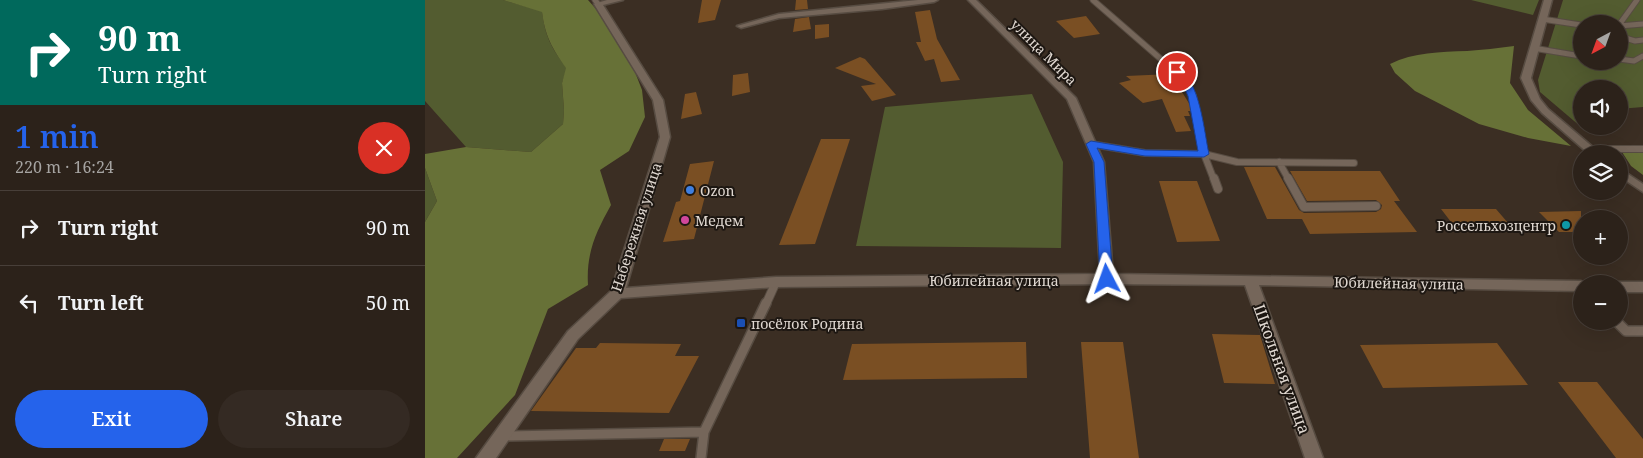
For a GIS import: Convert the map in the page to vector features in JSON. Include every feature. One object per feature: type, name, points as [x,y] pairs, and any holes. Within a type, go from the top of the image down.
[{"type":"street","points":[[597,2],[619,0]]},
{"type":"street","points":[[741,26],[779,16],[883,7],[934,0]]},
{"type":"street","name":"улица Мира","points":[[972,0],[1071,98],[1099,162],[1107,279]]},
{"type":"street","points":[[1548,0],[1526,78],[1536,100],[1545,111],[1586,145]]},
{"type":"street","name":"Набережная улица","points":[[485,458],[503,436],[573,335],[617,293],[665,137],[658,100],[597,2]]},
{"type":"street","points":[[1628,178],[1643,189]]},
{"type":"street","name":"Юбилейная улица","points":[[617,293],[776,282],[1107,279],[1573,286]]},
{"type":"street","name":"Школьная улица","points":[[1250,280],[1314,458]]},
{"type":"street","points":[[1628,287],[1643,287]]},
{"type":"lane","points":[[1093,0],[1185,80],[1193,96],[1204,154],[1218,189]]},
{"type":"lane","points":[[1626,15],[1637,0]]},
{"type":"lane","points":[[1542,18],[1573,24]]},
{"type":"lane","points":[[1628,25],[1643,24]]},
{"type":"lane","points":[[1628,39],[1635,42],[1643,40]]},
{"type":"lane","points":[[1533,48],[1573,55]]},
{"type":"lane","points":[[1628,60],[1634,61],[1643,56]]},
{"type":"lane","points":[[1091,144],[1145,153],[1204,154],[1237,162],[1354,163]]},
{"type":"lane","points":[[1628,150],[1643,149]]},
{"type":"lane","points":[[1279,162],[1304,207],[1376,206]]},
{"type":"lane","points":[[701,458],[704,432],[758,324],[776,282]]},
{"type":"lane","points":[[1625,330],[1643,331]]},
{"type":"lane","points":[[503,436],[704,432]]},
{"type":"green space","points":[[425,0],[503,0],[542,11],[550,41],[567,68],[562,83],[563,124],[531,152],[466,147],[425,101]]},
{"type":"green space","points":[[503,0],[588,0],[596,9],[635,72],[642,90],[645,117],[629,151],[600,170],[611,205],[601,224],[590,253],[588,285],[548,309],[515,395],[457,458],[425,458],[425,222],[437,201],[425,168],[425,154],[466,147],[531,152],[563,124],[562,83],[566,68],[550,42],[542,12]]},
{"type":"green space","points":[[1471,0],[1539,0],[1533,15]]},
{"type":"green space","points":[[1563,0],[1643,0],[1643,107],[1628,108],[1628,80],[1573,80],[1573,120],[1540,92],[1538,80]]},
{"type":"green space","points":[[1514,46],[1510,83],[1528,110],[1571,146],[1528,138],[1479,124],[1415,91],[1395,73],[1390,64],[1408,57],[1427,53],[1473,51]]},
{"type":"green space","points":[[1032,94],[1063,162],[1061,248],[856,246],[885,107]]},
{"type":"green space","points":[[1628,152],[1643,153],[1643,175],[1628,161]]},
{"type":"green space","points":[[425,168],[437,201],[425,222]]},
{"type":"building","points":[[702,0],[721,0],[715,20],[698,23]]},
{"type":"building","points":[[796,0],[807,0],[808,9],[795,10]]},
{"type":"building","points":[[930,10],[937,39],[960,80],[941,82],[934,59],[925,61],[916,42],[921,42],[915,12]]},
{"type":"building","points":[[1086,16],[1100,34],[1074,38],[1056,21]]},
{"type":"building","points":[[809,17],[811,29],[793,32],[795,19]]},
{"type":"building","points":[[829,24],[829,37],[815,39],[815,25]]},
{"type":"building","points":[[860,57],[865,59],[896,95],[872,101],[861,86],[876,84],[835,68]]},
{"type":"building","points":[[748,73],[750,92],[732,96],[733,75]]},
{"type":"building","points":[[1171,74],[1190,105],[1191,111],[1188,111],[1190,116],[1184,116],[1191,131],[1176,132],[1162,99],[1143,103],[1119,83],[1131,80],[1126,76]]},
{"type":"building","points":[[696,92],[702,114],[681,119],[685,94]]},
{"type":"building","points":[[821,139],[850,139],[815,244],[779,245]]},
{"type":"building","points":[[714,161],[694,239],[663,242],[676,202],[680,201],[690,164]]},
{"type":"building","points":[[1244,167],[1275,167],[1299,210],[1304,213],[1376,212],[1381,209],[1382,205],[1376,200],[1307,201],[1290,171],[1380,171],[1400,201],[1394,201],[1417,232],[1310,234],[1302,219],[1267,219]]},
{"type":"building","points":[[1159,181],[1197,181],[1220,241],[1177,242]]},
{"type":"building","points":[[1441,209],[1496,209],[1515,231],[1458,231]]},
{"type":"building","points":[[1573,211],[1573,232],[1559,232],[1539,212]]},
{"type":"building","points":[[1212,334],[1260,335],[1275,384],[1224,383]]},
{"type":"building","points":[[1026,342],[1027,378],[843,380],[852,344]]},
{"type":"building","points":[[1081,342],[1123,342],[1139,458],[1090,458]]},
{"type":"building","points":[[600,343],[681,344],[675,356],[699,356],[669,413],[531,411],[576,348],[596,348]]},
{"type":"building","points":[[1497,343],[1528,385],[1383,388],[1360,345]]},
{"type":"building","points":[[1558,382],[1597,382],[1643,439],[1643,458],[1616,458]]},
{"type":"building","points":[[664,439],[690,439],[685,451],[659,451]]},
{"type":"place","name":"Ozon","points":[[690,190]]},
{"type":"place","name":"Медем","points":[[685,220]]},
{"type":"place","name":"Россельхозцентр","points":[[1566,225]]},
{"type":"place","name":"посёлок Родина","points":[[741,323]]},
{"type":"route","points":[[1107,279],[1099,162],[1091,144],[1145,153],[1204,154],[1193,96],[1185,80],[1177,72]]}]
